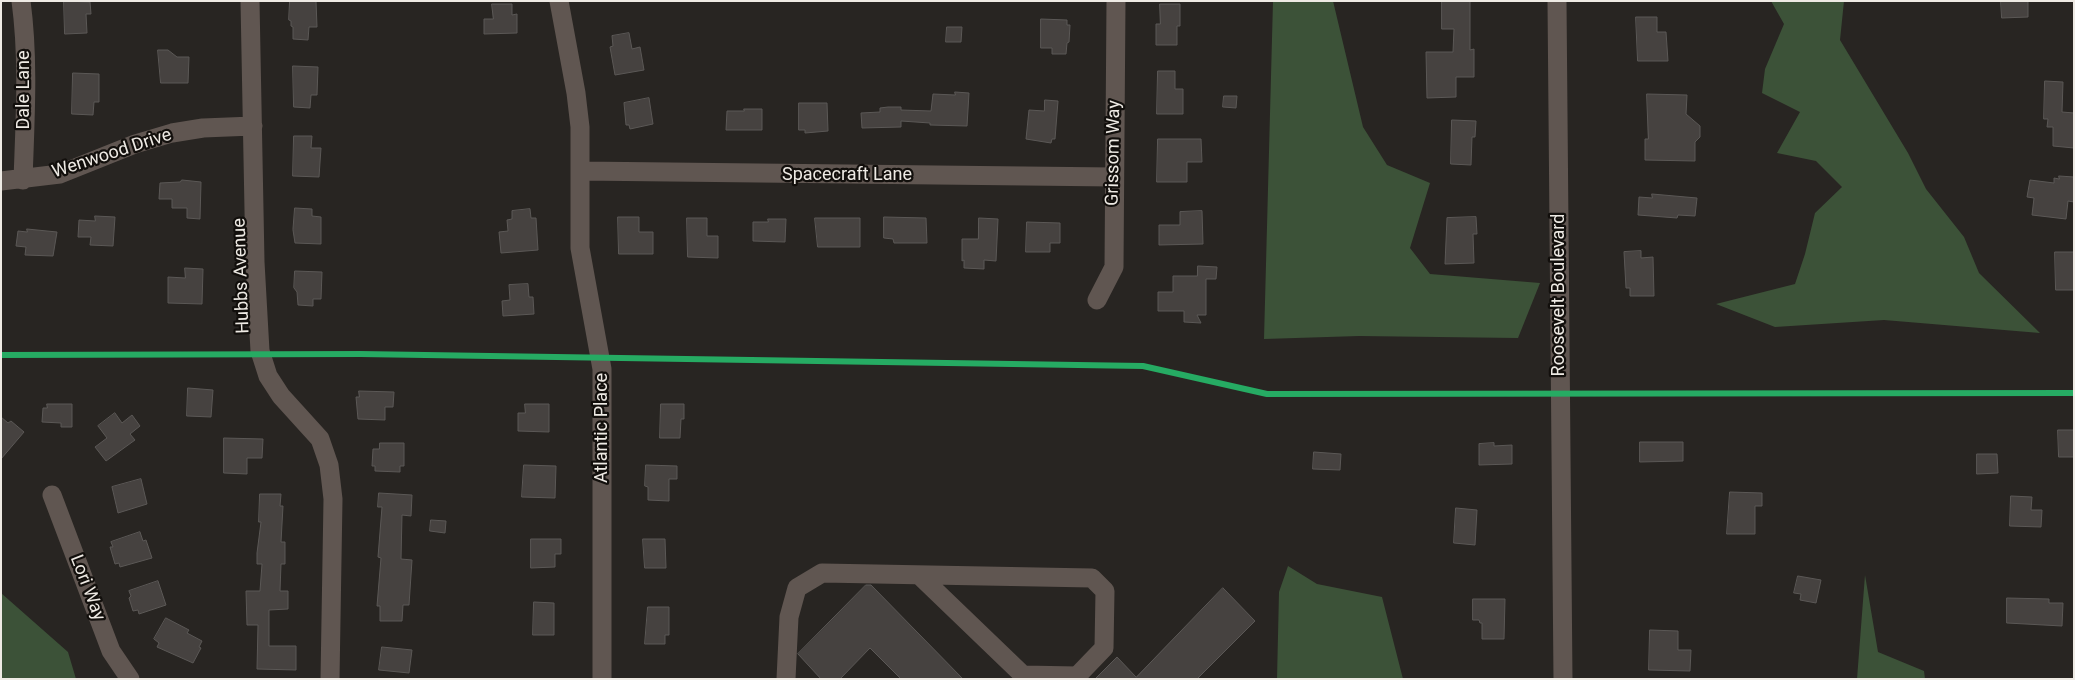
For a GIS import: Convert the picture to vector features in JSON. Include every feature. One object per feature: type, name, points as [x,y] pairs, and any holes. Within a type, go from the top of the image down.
[{"type":"street","name":"Dale Lane","points":[[21,1],[25,67],[24,180]]},
{"type":"street","name":"Hubbs Avenue","points":[[250,1],[255,262],[260,351],[268,376],[281,396],[320,439],[330,465],[333,499],[330,679]]},
{"type":"street","name":"Atlantic Place","points":[[559,1],[576,93],[581,171],[580,248],[602,369],[602,679]]},
{"type":"street","name":"Grissom Way","points":[[1097,300],[1114,267],[1116,1]]},
{"type":"street","name":"Roosevelt Boulevard","points":[[1557,1],[1563,679]]},
{"type":"street","name":"Wenwood Drive","points":[[1,181],[24,180],[60,174],[135,144],[172,133],[203,128],[253,126]]},
{"type":"street","name":"Spacecraft Lane","points":[[581,171],[1114,177]]},
{"type":"street","name":"Lori Way","points":[[52,494],[111,651],[130,679]]},
{"type":"street","points":[[786,679],[789,617],[797,588],[822,573],[1092,578],[1105,591],[1104,648],[1077,676],[1022,675],[920,576]]},
{"type":"green space","points":[[1273,1],[1333,1],[1363,127],[1387,165],[1430,183],[1410,248],[1430,274],[1540,283],[1518,338],[1359,336],[1264,339]]},
{"type":"green space","points":[[1771,1],[1844,1],[1840,40],[1908,153],[1926,189],[1964,237],[1979,273],[2040,333],[1884,320],[1775,327],[1716,304],[1795,284],[1815,213],[1842,187],[1816,161],[1777,153],[1800,112],[1762,93],[1765,69],[1784,24]]},
{"type":"green space","points":[[1288,566],[1317,584],[1382,597],[1403,679],[1277,679],[1279,592]]},
{"type":"green space","points":[[1865,575],[1878,652],[1924,671],[1925,679],[1857,679]]},
{"type":"green space","points":[[1,593],[68,652],[76,679],[1,679]]},
{"type":"building","points":[[64,1],[90,2],[91,14],[86,14],[87,33],[65,34]]},
{"type":"building","points":[[290,1],[316,1],[317,27],[309,27],[308,40],[293,39],[293,27],[289,20]]},
{"type":"building","points":[[1442,1],[1470,1],[1470,50],[1474,49],[1474,77],[1456,77],[1456,97],[1427,98],[1426,52],[1453,52],[1454,29],[1442,29]]},
{"type":"building","points":[[2001,1],[2028,1],[2028,17],[2002,18]]},
{"type":"building","points":[[492,4],[512,4],[512,15],[517,14],[517,33],[484,34],[484,19],[493,19]]},
{"type":"building","points":[[1160,4],[1180,4],[1180,26],[1177,26],[1177,45],[1156,45],[1156,24],[1160,24]]},
{"type":"building","points":[[1636,17],[1657,17],[1657,32],[1666,32],[1668,61],[1638,61]]},
{"type":"building","points":[[1041,19],[1067,20],[1067,25],[1070,25],[1066,54],[1052,54],[1052,48],[1041,48]]},
{"type":"building","points":[[947,27],[962,27],[961,42],[946,42]]},
{"type":"building","points":[[629,33],[632,49],[640,47],[644,70],[615,75],[610,47],[613,46],[612,36]]},
{"type":"building","points":[[158,50],[168,50],[177,57],[189,57],[188,83],[161,83]]},
{"type":"building","points":[[293,66],[318,67],[317,95],[311,95],[310,108],[294,107]]},
{"type":"building","points":[[1158,71],[1175,71],[1175,89],[1183,89],[1183,114],[1157,114]]},
{"type":"building","points":[[73,73],[99,74],[99,102],[94,102],[93,115],[72,114]]},
{"type":"building","points":[[2045,81],[2063,82],[2062,112],[2074,113],[2074,148],[2053,146],[2053,127],[2047,127],[2048,119],[2044,119]]},
{"type":"building","points":[[955,92],[969,93],[967,126],[930,125],[930,123],[901,121],[901,127],[862,128],[861,113],[880,112],[880,108],[888,107],[901,107],[901,110],[931,111],[933,94],[955,95]]},
{"type":"building","points":[[1647,94],[1687,95],[1686,114],[1700,126],[1700,137],[1695,142],[1695,161],[1645,160],[1645,139],[1648,139]]},
{"type":"building","points":[[1224,96],[1237,96],[1236,108],[1223,107]]},
{"type":"building","points":[[649,98],[653,124],[630,129],[629,125],[626,125],[624,103]]},
{"type":"building","points":[[1045,100],[1058,101],[1055,139],[1052,139],[1051,143],[1026,139],[1029,110],[1044,111]]},
{"type":"building","points":[[799,103],[827,103],[828,131],[805,133],[805,130],[799,130]]},
{"type":"building","points":[[744,109],[762,109],[762,130],[726,130],[727,111],[744,111]]},
{"type":"building","points":[[1452,120],[1476,121],[1475,137],[1472,137],[1471,165],[1451,164]]},
{"type":"building","points":[[294,136],[312,136],[311,148],[321,148],[319,177],[293,176]]},
{"type":"building","points":[[1158,139],[1201,139],[1202,162],[1187,162],[1187,182],[1157,182]]},
{"type":"building","points":[[2059,176],[2074,177],[2074,202],[2068,201],[2066,219],[2032,215],[2034,198],[2027,197],[2030,180],[2054,183],[2054,178],[2059,179]]},
{"type":"building","points":[[182,180],[201,182],[200,219],[187,218],[187,208],[172,208],[172,199],[159,199],[160,183],[180,182]]},
{"type":"building","points":[[1652,194],[1697,198],[1695,216],[1678,215],[1677,218],[1638,215],[1639,197],[1652,198]]},
{"type":"building","points":[[295,208],[312,209],[312,216],[321,217],[321,244],[295,243],[293,230]]},
{"type":"building","points":[[530,209],[531,218],[536,218],[538,250],[501,253],[499,232],[508,231],[507,220],[512,219],[512,211]]},
{"type":"building","points":[[1202,211],[1203,244],[1159,245],[1159,225],[1180,225],[1180,212]]},
{"type":"building","points":[[95,216],[115,217],[113,246],[90,245],[91,237],[78,237],[79,220],[95,221]]},
{"type":"building","points":[[618,217],[639,217],[639,232],[653,232],[653,254],[619,254]]},
{"type":"building","points":[[884,217],[926,218],[927,243],[894,243],[893,239],[884,238]]},
{"type":"building","points":[[1476,217],[1477,234],[1473,234],[1474,263],[1445,264],[1447,218]]},
{"type":"building","points":[[687,218],[707,218],[707,236],[718,236],[718,258],[688,257]]},
{"type":"building","points":[[815,218],[860,218],[860,247],[818,247]]},
{"type":"building","points":[[979,218],[998,219],[996,261],[984,260],[984,269],[964,268],[964,260],[962,261],[962,239],[978,239]]},
{"type":"building","points":[[768,219],[786,219],[785,242],[753,241],[753,222],[768,222]]},
{"type":"building","points":[[1027,222],[1060,223],[1060,243],[1050,243],[1050,252],[1026,252]]},
{"type":"building","points":[[27,229],[57,232],[53,256],[25,255],[26,247],[16,246],[18,231],[27,232]]},
{"type":"building","points":[[1641,251],[1641,258],[1653,257],[1654,296],[1630,296],[1630,288],[1626,288],[1624,252]]},
{"type":"building","points":[[2055,252],[2074,252],[2074,290],[2056,290]]},
{"type":"building","points":[[1198,266],[1217,267],[1216,279],[1206,279],[1206,315],[1197,315],[1201,323],[1184,322],[1184,311],[1158,311],[1158,292],[1173,292],[1173,276],[1197,276]]},
{"type":"building","points":[[185,268],[203,269],[202,304],[168,303],[168,277],[185,278]]},
{"type":"building","points":[[295,271],[322,272],[321,299],[313,299],[313,306],[298,305],[297,292],[294,288]]},
{"type":"building","points":[[528,284],[529,297],[533,297],[534,314],[503,316],[502,301],[510,300],[509,285]]},
{"type":"building","points":[[188,388],[213,390],[211,417],[187,416]]},
{"type":"building","points":[[359,391],[394,392],[393,407],[385,407],[385,420],[358,419],[356,397],[359,397]]},
{"type":"building","points":[[47,404],[72,404],[72,427],[61,427],[61,423],[42,422],[43,408],[47,408]]},
{"type":"building","points":[[525,404],[549,404],[549,432],[518,431],[518,413],[525,413]]},
{"type":"building","points":[[661,404],[684,404],[684,419],[681,419],[680,438],[660,438]]},
{"type":"building","points":[[115,413],[122,423],[132,415],[140,426],[130,434],[135,440],[106,461],[95,447],[107,438],[98,426]]},
{"type":"building","points":[[1,417],[8,423],[11,421],[24,432],[1,459]]},
{"type":"building","points":[[2058,430],[2074,430],[2074,457],[2059,457]]},
{"type":"building","points":[[224,438],[263,439],[262,458],[247,458],[247,474],[224,473]]},
{"type":"building","points":[[1640,442],[1683,442],[1683,461],[1640,462]]},
{"type":"building","points":[[380,443],[404,443],[404,466],[400,466],[400,472],[375,471],[375,466],[372,466],[373,449],[379,449]]},
{"type":"building","points":[[1494,443],[1494,446],[1512,445],[1512,464],[1479,465],[1479,444]]},
{"type":"building","points":[[1314,452],[1341,454],[1340,470],[1313,469]]},
{"type":"building","points":[[1977,454],[1997,454],[1998,473],[1977,474]]},
{"type":"building","points":[[524,465],[556,466],[555,498],[522,497]]},
{"type":"building","points":[[646,465],[677,466],[677,479],[669,479],[669,501],[648,500],[648,487],[645,486]]},
{"type":"building","points":[[141,479],[147,504],[118,513],[112,487]]},
{"type":"building","points":[[1730,492],[1762,493],[1762,506],[1755,506],[1755,534],[1727,534]]},
{"type":"building","points":[[379,493],[412,495],[411,516],[402,515],[401,559],[412,560],[409,605],[403,605],[402,621],[380,621],[380,606],[377,606],[381,558],[378,557],[382,507],[378,507]]},
{"type":"building","points":[[260,494],[281,494],[280,506],[283,506],[281,542],[285,542],[285,564],[281,564],[280,591],[288,591],[288,609],[269,610],[269,646],[296,646],[296,670],[257,669],[258,625],[247,625],[246,591],[260,591],[262,564],[257,564],[257,553],[261,522],[259,522]]},
{"type":"building","points":[[2011,496],[2032,497],[2031,510],[2042,510],[2041,527],[2010,526]]},
{"type":"building","points":[[1456,508],[1477,510],[1475,545],[1454,543]]},
{"type":"building","points":[[431,520],[446,521],[445,533],[430,531]]},
{"type":"building","points":[[140,532],[143,541],[146,540],[152,558],[120,567],[119,563],[115,564],[110,547],[113,547],[111,542]]},
{"type":"building","points":[[531,539],[561,539],[561,554],[555,554],[555,567],[531,568]]},
{"type":"building","points":[[643,539],[665,539],[666,568],[645,568]]},
{"type":"building","points":[[1798,576],[1821,580],[1816,603],[1800,600],[1801,594],[1794,593]]},
{"type":"building","points":[[158,581],[166,605],[139,614],[138,610],[133,611],[129,591]]},
{"type":"building","points":[[866,585],[871,585],[963,679],[901,679],[870,648],[840,679],[821,679],[798,654]]},
{"type":"building","points":[[1223,588],[1255,621],[1197,679],[1095,679],[1117,657],[1136,677]]},
{"type":"building","points":[[2007,598],[2049,599],[2049,603],[2063,603],[2062,626],[2007,623]]},
{"type":"building","points":[[1473,599],[1505,599],[1504,639],[1482,639],[1482,623],[1479,620],[1473,620]]},
{"type":"building","points":[[534,602],[554,603],[554,635],[533,635]]},
{"type":"building","points":[[648,607],[669,607],[669,635],[665,635],[665,644],[645,644]]},
{"type":"building","points":[[166,618],[189,630],[187,633],[202,641],[199,647],[201,648],[193,663],[157,647],[159,643],[154,639]]},
{"type":"building","points":[[1650,630],[1678,631],[1678,650],[1691,650],[1690,671],[1649,670]]},
{"type":"building","points":[[382,647],[412,650],[409,673],[379,670]]},
{"type":"cycle path","points":[[1,355],[360,354],[1143,366],[1267,394],[2074,393]]}]
